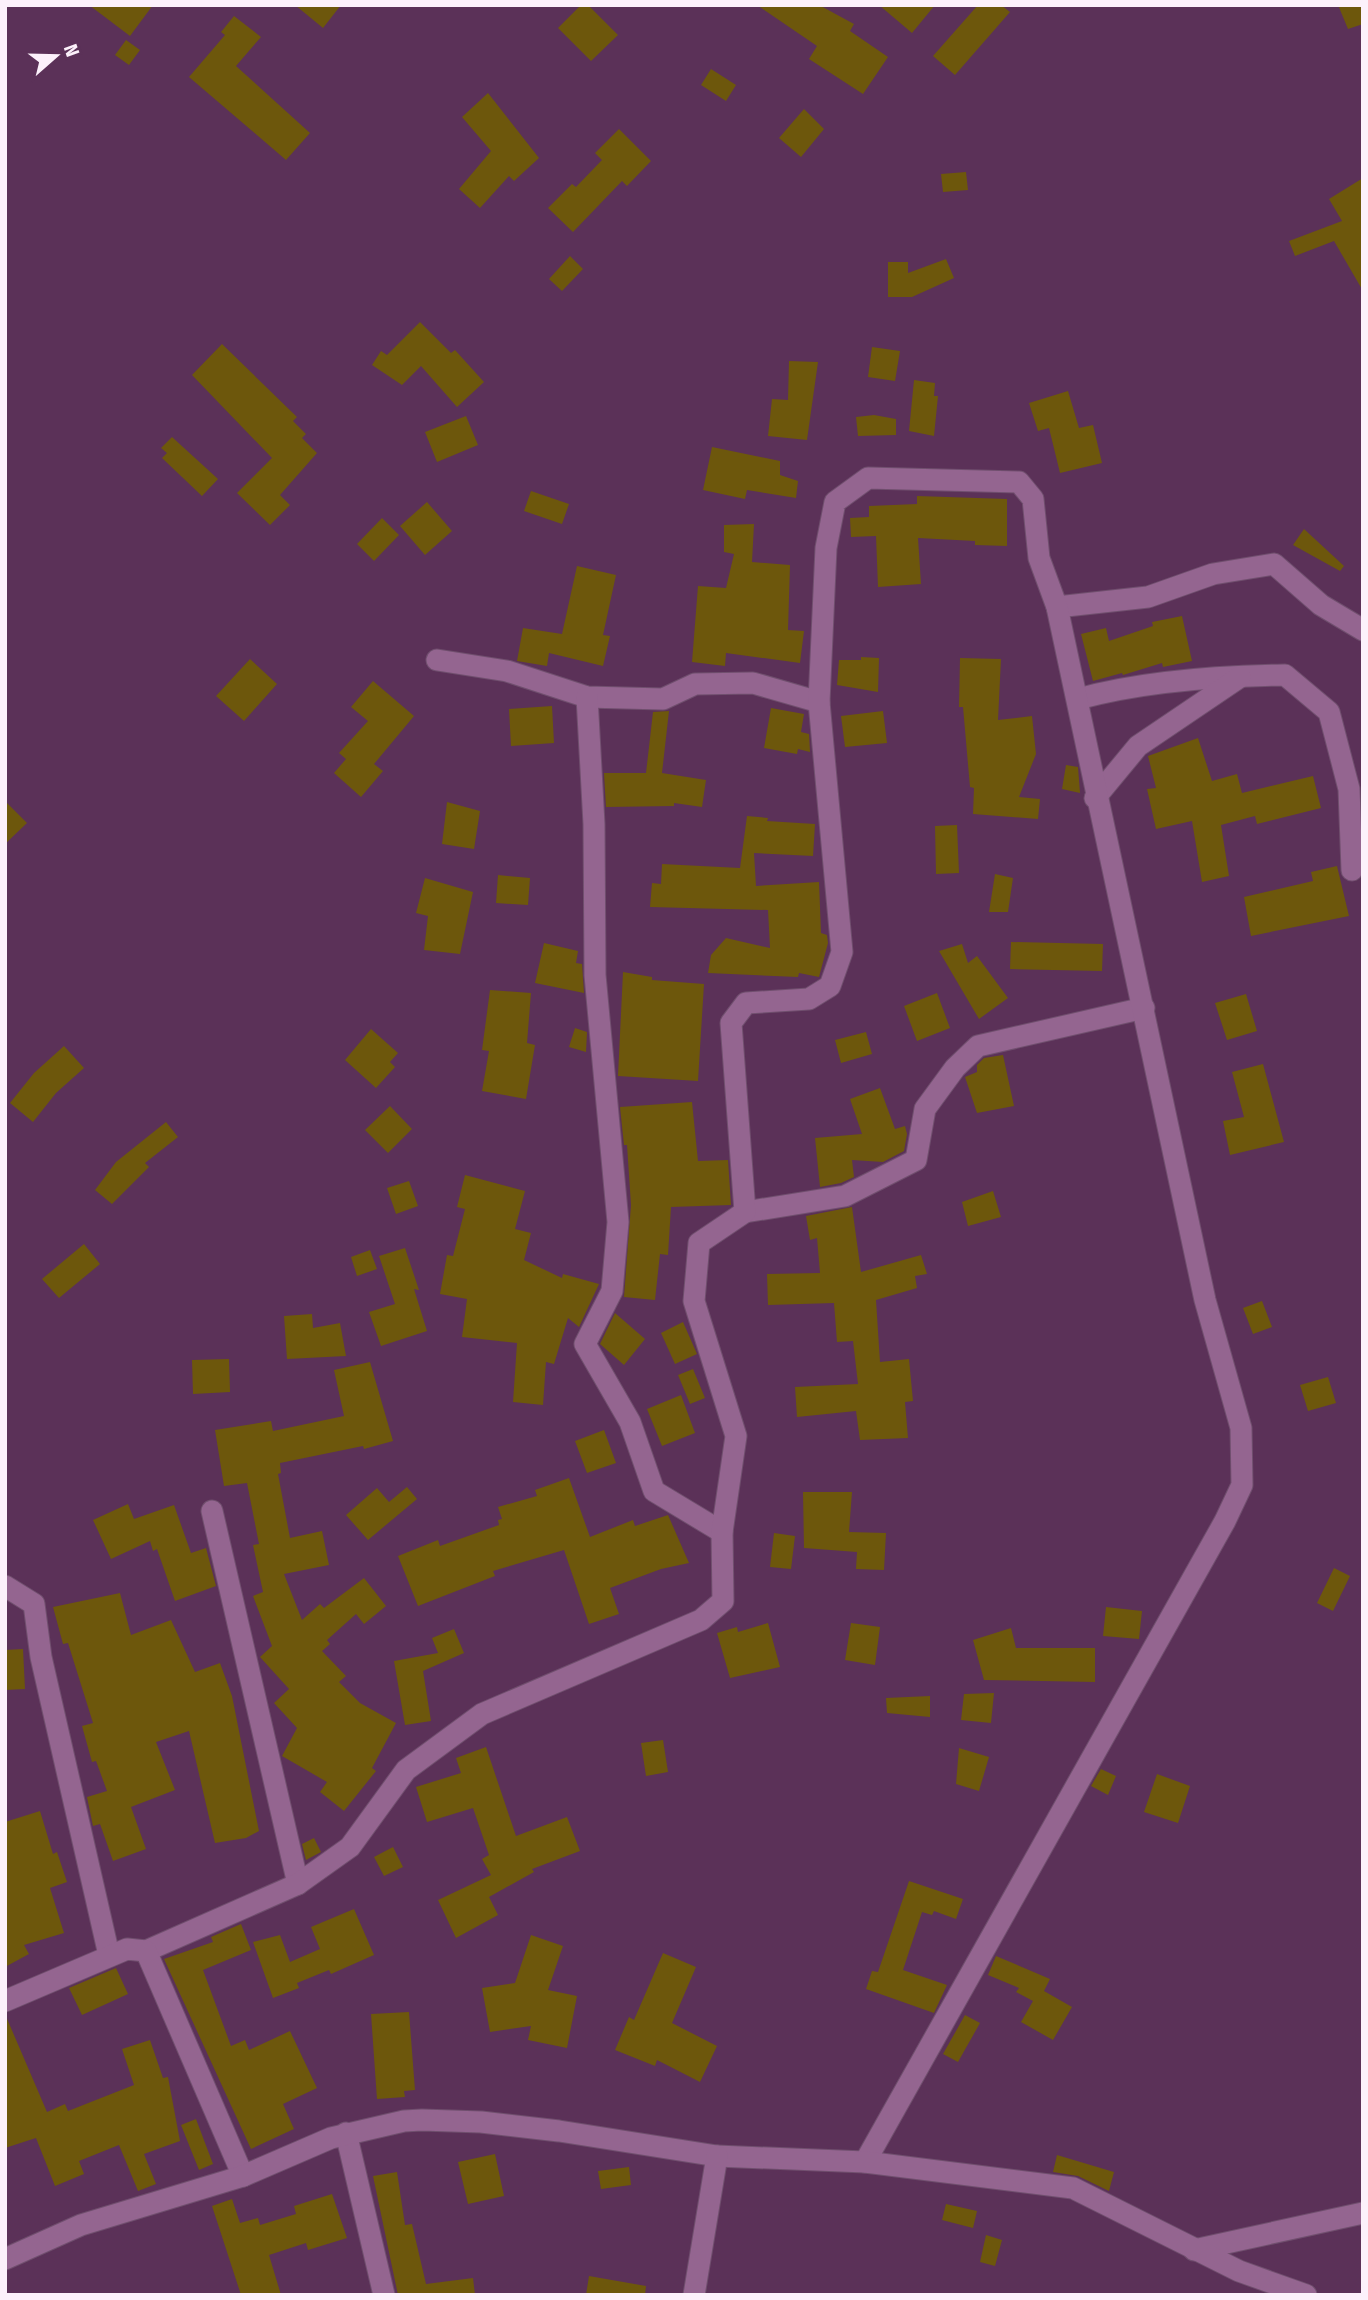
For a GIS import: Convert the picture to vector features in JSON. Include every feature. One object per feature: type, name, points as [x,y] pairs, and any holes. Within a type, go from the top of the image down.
[{"type":"street","points":[[745,1212],[731,1023],[746,1003],[809,999],[830,986],[842,952],[819,702],[826,548],[835,502],[868,478],[1019,482],[1033,499],[1039,558],[1057,607],[1078,699],[1096,798],[1144,1008],[1205,1300],[1241,1428],[1242,1485],[1225,1521],[865,2162]]},
{"type":"street","points":[[1057,607],[1148,597],[1213,574],[1274,564],[1321,605],[1363,630]]},
{"type":"street","points":[[437,660],[507,671],[587,698],[663,699],[695,684],[753,683],[819,702]]},
{"type":"street","points":[[1078,699],[1106,691],[1243,675],[1285,675],[1329,712],[1349,789],[1352,870]]},
{"type":"street","points":[[1096,798],[1138,747],[1243,675]]},
{"type":"street","points":[[587,698],[594,824],[595,975],[618,1222],[612,1291],[586,1344],[630,1422],[654,1491],[722,1532]]},
{"type":"street","points":[[5,2001],[109,1955],[127,1949],[146,1951],[298,1884],[350,1847],[406,1770],[482,1714],[701,1620],[723,1601],[722,1532],[736,1436],[694,1301],[699,1243],[745,1212],[845,1196],[916,1160],[925,1109],[955,1068],[978,1046],[1144,1008]]},
{"type":"street","points":[[212,1511],[298,1884]]},
{"type":"street","points":[[5,1586],[34,1604],[41,1657],[109,1955]]},
{"type":"street","points":[[146,1951],[243,2176]]},
{"type":"street","points":[[5,2259],[81,2225],[243,2176],[346,2133],[404,2121],[481,2122],[717,2156],[865,2162],[1073,2188],[1239,2271],[1306,2295]]},
{"type":"street","points":[[346,2133],[384,2295]]},
{"type":"street","points":[[694,2295],[717,2156]]},
{"type":"street","points":[[1194,2250],[1363,2213]]},
{"type":"building","points":[[89,5],[153,5],[130,36]]},
{"type":"building","points":[[295,5],[341,5],[323,28]]},
{"type":"building","points":[[581,5],[588,5],[618,35],[591,61],[558,28]]},
{"type":"building","points":[[757,5],[819,5],[854,24],[850,31],[888,57],[863,94],[809,59],[817,46]]},
{"type":"building","points":[[879,5],[935,5],[912,33]]},
{"type":"building","points":[[978,5],[1001,5],[1010,12],[955,75],[933,56]]},
{"type":"building","points":[[1338,5],[1363,5],[1363,24],[1348,29]]},
{"type":"building","points":[[234,16],[261,37],[236,66],[310,133],[286,160],[189,77],[225,35],[221,32]]},
{"type":"building","points":[[126,40],[140,50],[129,65],[115,55]]},
{"type":"building","points":[[711,69],[736,85],[726,101],[701,85]]},
{"type":"building","points":[[488,93],[539,158],[514,181],[509,176],[480,208],[459,189],[491,151],[462,117]]},
{"type":"building","points":[[804,109],[824,129],[801,157],[779,138]]},
{"type":"building","points":[[619,129],[651,161],[627,186],[622,181],[573,232],[548,208],[572,184],[576,187],[602,160],[595,153]]},
{"type":"building","points":[[966,172],[968,190],[943,192],[941,174]]},
{"type":"building","points":[[1363,178],[1363,291],[1334,241],[1295,256],[1289,241],[1342,221],[1329,199]]},
{"type":"building","points":[[570,256],[583,269],[562,291],[549,279]]},
{"type":"building","points":[[946,259],[954,278],[912,297],[888,297],[888,262],[908,262],[908,273]]},
{"type":"building","points":[[420,322],[451,353],[455,350],[484,382],[457,407],[421,366],[402,385],[372,365],[381,351],[387,355]]},
{"type":"building","points":[[222,344],[297,417],[293,421],[306,434],[302,438],[317,453],[280,495],[290,505],[270,525],[237,493],[272,458],[192,375]]},
{"type":"building","points":[[872,347],[900,351],[895,381],[868,377]]},
{"type":"building","points":[[789,361],[818,362],[807,440],[768,436],[772,399],[788,400]]},
{"type":"building","points":[[914,380],[935,383],[934,396],[938,396],[934,436],[909,431]]},
{"type":"building","points":[[1068,391],[1079,428],[1093,425],[1102,463],[1060,473],[1049,428],[1038,431],[1029,403]]},
{"type":"building","points":[[874,415],[896,419],[896,435],[858,436],[856,417]]},
{"type":"building","points":[[466,416],[478,445],[437,462],[425,432]]},
{"type":"building","points":[[172,437],[218,479],[202,496],[162,458],[167,453],[161,448]]},
{"type":"building","points":[[712,447],[780,461],[780,475],[798,481],[796,498],[747,490],[745,499],[703,490]]},
{"type":"building","points":[[531,491],[569,504],[562,524],[524,511]]},
{"type":"building","points":[[917,496],[1007,499],[1007,546],[975,545],[975,541],[918,538],[921,584],[878,587],[876,536],[851,537],[850,518],[869,517],[869,506],[917,504]]},
{"type":"building","points":[[427,502],[452,531],[425,555],[400,526]]},
{"type":"building","points":[[382,518],[399,535],[374,561],[357,544]]},
{"type":"building","points":[[754,524],[752,562],[790,565],[788,630],[804,631],[800,663],[726,653],[725,666],[692,662],[698,586],[726,588],[734,554],[724,552],[724,525]]},
{"type":"building","points":[[1304,529],[1344,566],[1340,571],[1293,545]]},
{"type":"building","points":[[577,566],[616,575],[603,635],[610,636],[603,666],[549,653],[547,666],[517,661],[523,628],[562,634]]},
{"type":"building","points":[[1182,616],[1192,661],[1163,667],[1162,663],[1093,681],[1081,634],[1106,628],[1109,641],[1153,626],[1152,622]]},
{"type":"building","points":[[861,657],[879,658],[878,692],[837,685],[839,660],[861,660]]},
{"type":"building","points":[[960,658],[1001,659],[998,720],[1032,716],[1036,754],[1019,797],[1040,799],[1038,819],[973,814],[974,788],[970,787],[963,707],[959,707]]},
{"type":"building","points":[[250,659],[277,684],[244,721],[216,696]]},
{"type":"building","points":[[373,681],[414,716],[374,764],[383,771],[361,797],[334,773],[346,759],[339,753],[368,721],[351,707]]},
{"type":"building","points":[[552,706],[554,743],[511,746],[509,709]]},
{"type":"building","points":[[771,708],[804,714],[801,732],[809,734],[810,752],[798,749],[797,754],[764,748]]},
{"type":"building","points":[[669,711],[662,773],[706,780],[702,807],[674,803],[674,806],[606,807],[604,773],[646,773],[653,712]]},
{"type":"building","points":[[883,711],[887,743],[845,747],[841,716]]},
{"type":"building","points":[[1198,738],[1212,781],[1237,774],[1242,793],[1313,776],[1321,808],[1257,824],[1255,816],[1221,825],[1229,876],[1202,882],[1192,821],[1156,829],[1147,789],[1156,788],[1148,756]]},
{"type":"building","points":[[1066,765],[1078,767],[1080,793],[1062,789]]},
{"type":"building","points":[[5,801],[27,823],[5,844]]},
{"type":"building","points":[[447,802],[480,811],[474,849],[442,844]]},
{"type":"building","points":[[747,816],[768,818],[767,821],[815,824],[813,856],[754,853],[756,886],[819,882],[821,933],[827,935],[828,943],[819,977],[799,973],[798,977],[708,973],[711,955],[726,938],[770,948],[768,910],[650,907],[652,883],[661,884],[662,864],[740,868]]},
{"type":"building","points":[[957,825],[959,873],[936,874],[935,826]]},
{"type":"building","points":[[1337,866],[1349,916],[1251,936],[1244,897],[1313,881],[1311,872]]},
{"type":"building","points":[[995,874],[1013,878],[1008,912],[989,912]]},
{"type":"building","points":[[498,875],[530,878],[528,905],[496,903]]},
{"type":"building","points":[[425,878],[473,892],[460,954],[424,950],[428,916],[416,913]]},
{"type":"building","points":[[1011,942],[1103,944],[1102,971],[1010,969]]},
{"type":"building","points":[[544,943],[578,951],[576,963],[582,964],[584,993],[535,983]]},
{"type":"building","points":[[962,944],[968,963],[977,956],[1008,998],[979,1019],[939,951]]},
{"type":"building","points":[[623,972],[652,977],[652,980],[704,984],[698,1081],[618,1076]]},
{"type":"building","points":[[490,990],[531,993],[527,1043],[535,1045],[526,1099],[482,1091],[489,1051],[482,1050]]},
{"type":"building","points":[[937,993],[950,1028],[917,1041],[904,1006]]},
{"type":"building","points":[[1246,994],[1257,1031],[1227,1040],[1215,1003]]},
{"type":"building","points":[[575,1028],[587,1032],[586,1052],[569,1047]]},
{"type":"building","points":[[371,1029],[398,1053],[390,1062],[395,1067],[376,1088],[345,1060]]},
{"type":"building","points":[[866,1032],[872,1054],[841,1063],[835,1040]]},
{"type":"building","points":[[64,1046],[84,1068],[56,1093],[33,1122],[10,1103],[34,1073]]},
{"type":"building","points":[[1003,1055],[1014,1106],[977,1113],[965,1077],[977,1072],[977,1065],[984,1058]]},
{"type":"building","points":[[1263,1064],[1284,1142],[1230,1155],[1223,1121],[1244,1117],[1232,1072]]},
{"type":"building","points":[[880,1088],[895,1129],[905,1126],[907,1134],[904,1151],[883,1162],[852,1160],[854,1177],[820,1187],[815,1138],[862,1134],[850,1099]]},
{"type":"building","points":[[692,1102],[698,1161],[728,1160],[731,1205],[671,1207],[668,1255],[660,1254],[655,1300],[624,1297],[631,1205],[627,1145],[624,1145],[620,1107]]},
{"type":"building","points":[[390,1106],[412,1129],[388,1153],[365,1130]]},
{"type":"building","points":[[166,1122],[178,1137],[145,1163],[149,1167],[112,1204],[95,1190],[116,1162]]},
{"type":"building","points":[[465,1175],[525,1191],[515,1229],[531,1233],[524,1260],[562,1278],[563,1274],[599,1284],[579,1327],[568,1318],[554,1364],[546,1362],[543,1405],[513,1402],[517,1343],[462,1337],[467,1299],[440,1294],[447,1255],[453,1256],[465,1209],[457,1207]]},
{"type":"building","points":[[409,1181],[418,1206],[396,1214],[387,1188]]},
{"type":"building","points":[[993,1191],[1001,1217],[968,1226],[962,1202]]},
{"type":"building","points":[[852,1207],[861,1272],[921,1255],[927,1274],[915,1276],[917,1288],[876,1300],[880,1362],[909,1359],[913,1401],[905,1402],[908,1438],[860,1440],[856,1411],[797,1417],[795,1387],[858,1384],[853,1341],[837,1342],[834,1303],[768,1305],[767,1274],[820,1273],[817,1238],[810,1240],[806,1216]]},
{"type":"building","points":[[84,1244],[100,1264],[59,1298],[42,1279]]},
{"type":"building","points":[[405,1248],[419,1290],[414,1289],[427,1331],[381,1346],[369,1312],[395,1304],[379,1256]]},
{"type":"building","points":[[370,1250],[377,1269],[357,1276],[351,1257]]},
{"type":"building","points":[[1262,1301],[1272,1327],[1253,1334],[1243,1308]]},
{"type":"building","points":[[615,1313],[645,1339],[624,1365],[600,1344]]},
{"type":"building","points":[[312,1314],[313,1328],[340,1323],[346,1356],[287,1359],[284,1316]]},
{"type":"building","points":[[683,1322],[697,1354],[675,1364],[661,1333]]},
{"type":"building","points":[[229,1359],[230,1392],[193,1394],[192,1360]]},
{"type":"building","points":[[370,1362],[393,1441],[364,1449],[363,1446],[280,1463],[281,1473],[278,1474],[290,1538],[322,1531],[329,1565],[284,1574],[302,1620],[320,1604],[324,1608],[364,1578],[386,1606],[364,1624],[356,1614],[327,1640],[330,1644],[322,1651],[346,1676],[339,1682],[360,1703],[396,1723],[372,1768],[376,1771],[344,1811],[320,1792],[327,1782],[282,1756],[297,1728],[274,1703],[289,1689],[260,1657],[272,1646],[253,1596],[263,1592],[253,1545],[259,1544],[247,1483],[224,1486],[215,1430],[271,1421],[273,1431],[344,1416],[334,1370]]},
{"type":"building","points":[[693,1369],[705,1398],[690,1404],[678,1375]]},
{"type":"building","points":[[1328,1377],[1336,1403],[1308,1411],[1300,1385]]},
{"type":"building","points":[[681,1395],[695,1433],[662,1446],[647,1409]]},
{"type":"building","points":[[604,1430],[616,1463],[587,1473],[575,1441]]},
{"type":"building","points":[[569,1478],[590,1537],[633,1520],[635,1526],[668,1515],[689,1563],[661,1569],[610,1588],[619,1614],[589,1624],[564,1550],[493,1571],[495,1576],[418,1606],[398,1556],[438,1540],[440,1546],[499,1525],[498,1520],[502,1519],[498,1507],[537,1496],[535,1490]]},
{"type":"building","points":[[407,1487],[417,1499],[368,1540],[346,1515],[377,1488],[389,1502]]},
{"type":"building","points":[[803,1492],[852,1492],[849,1532],[886,1533],[884,1570],[856,1569],[857,1552],[804,1548]]},
{"type":"building","points":[[128,1504],[134,1519],[174,1505],[191,1553],[206,1548],[216,1586],[175,1601],[157,1549],[153,1551],[150,1541],[111,1559],[93,1520]]},
{"type":"building","points":[[774,1533],[795,1536],[791,1569],[770,1567]]},
{"type":"building","points":[[1334,1568],[1350,1576],[1333,1611],[1317,1603]]},
{"type":"building","points":[[120,1593],[131,1635],[171,1620],[195,1672],[220,1663],[232,1696],[259,1831],[246,1838],[215,1843],[189,1731],[156,1742],[175,1790],[131,1807],[146,1849],[113,1861],[100,1824],[93,1826],[87,1797],[107,1791],[96,1761],[92,1762],[82,1726],[93,1723],[68,1643],[63,1644],[53,1607]]},
{"type":"building","points":[[1106,1607],[1142,1611],[1139,1639],[1103,1636]]},
{"type":"building","points":[[768,1623],[780,1667],[730,1678],[717,1633],[737,1627],[738,1632]]},
{"type":"building","points":[[851,1623],[880,1627],[875,1665],[845,1660]]},
{"type":"building","points":[[1011,1628],[1016,1648],[1095,1648],[1095,1682],[984,1680],[973,1640]]},
{"type":"building","points":[[454,1629],[464,1653],[423,1671],[431,1721],[405,1725],[394,1661],[438,1653],[432,1638]]},
{"type":"building","points":[[23,1649],[25,1689],[5,1690],[5,1650]]},
{"type":"building","points":[[994,1693],[991,1723],[961,1720],[964,1694]]},
{"type":"building","points":[[930,1696],[930,1717],[887,1713],[886,1698]]},
{"type":"building","points":[[663,1740],[668,1772],[646,1776],[641,1743]]},
{"type":"building","points":[[486,1747],[516,1836],[567,1817],[580,1851],[532,1869],[534,1872],[489,1897],[498,1915],[456,1938],[438,1900],[491,1875],[482,1859],[489,1855],[473,1808],[427,1822],[416,1787],[461,1773],[456,1758]]},
{"type":"building","points":[[959,1748],[989,1757],[979,1791],[956,1784]]},
{"type":"building","points":[[1101,1769],[1116,1776],[1108,1795],[1091,1786]]},
{"type":"building","points":[[1157,1774],[1190,1786],[1178,1823],[1144,1812]]},
{"type":"building","points":[[40,1811],[53,1854],[57,1852],[67,1882],[50,1888],[64,1933],[24,1945],[29,1954],[5,1967],[5,1822]]},
{"type":"building","points":[[314,1838],[321,1852],[306,1860],[302,1844]]},
{"type":"building","points":[[393,1847],[403,1867],[384,1876],[374,1857]]},
{"type":"building","points":[[909,1881],[963,1899],[956,1919],[934,1911],[932,1915],[922,1912],[903,1970],[947,1985],[934,2013],[866,1989],[872,1971],[878,1972]]},
{"type":"building","points":[[354,1909],[374,1955],[331,1974],[329,1970],[297,1983],[299,1988],[273,1998],[253,1942],[280,1935],[290,1962],[320,1949],[311,1927]]},
{"type":"building","points":[[241,1924],[251,1950],[203,1970],[231,2046],[245,2040],[249,2050],[290,2031],[317,2088],[283,2104],[294,2129],[251,2149],[164,1959],[213,1942],[211,1937]]},
{"type":"building","points":[[531,1935],[563,1946],[548,1990],[577,1996],[567,2048],[528,2040],[531,2026],[490,2032],[482,1988],[515,1983]]},
{"type":"building","points":[[663,1953],[696,1967],[672,2023],[717,2046],[700,2082],[657,2060],[655,2066],[615,2050],[629,2017],[634,2020]]},
{"type":"building","points":[[996,1956],[1050,1979],[1044,1991],[1072,2007],[1053,2040],[1021,2022],[1033,2001],[1016,1992],[1019,1988],[988,1975]]},
{"type":"building","points":[[116,1968],[128,1994],[82,2015],[69,1988]]},
{"type":"building","points":[[409,2012],[415,2090],[404,2091],[405,2097],[377,2099],[371,2014]]},
{"type":"building","points":[[5,2014],[47,2112],[65,2104],[68,2111],[134,2085],[122,2049],[150,2040],[163,2078],[168,2077],[180,2141],[144,2154],[156,2184],[138,2191],[119,2145],[79,2161],[84,2174],[55,2186],[36,2138],[5,2148]]},
{"type":"building","points":[[965,2015],[980,2023],[958,2062],[943,2054]]},
{"type":"building","points":[[196,2119],[213,2164],[199,2170],[181,2125]]},
{"type":"building","points":[[495,2154],[504,2196],[468,2204],[458,2162]]},
{"type":"building","points":[[1057,2155],[1114,2172],[1109,2191],[1078,2176],[1053,2172]]},
{"type":"building","points":[[629,2167],[631,2185],[601,2189],[598,2171]]},
{"type":"building","points":[[397,2172],[405,2225],[412,2224],[426,2284],[473,2278],[475,2295],[398,2295],[373,2176]]},
{"type":"building","points":[[332,2194],[347,2238],[308,2250],[306,2243],[269,2255],[281,2295],[241,2295],[212,2206],[232,2199],[240,2223],[258,2218],[260,2225],[296,2214],[294,2206]]},
{"type":"building","points":[[946,2204],[977,2211],[973,2228],[942,2220]]},
{"type":"building","points":[[986,2235],[1002,2240],[995,2266],[980,2262]]},
{"type":"building","points":[[589,2276],[646,2286],[645,2295],[586,2295]]}]
